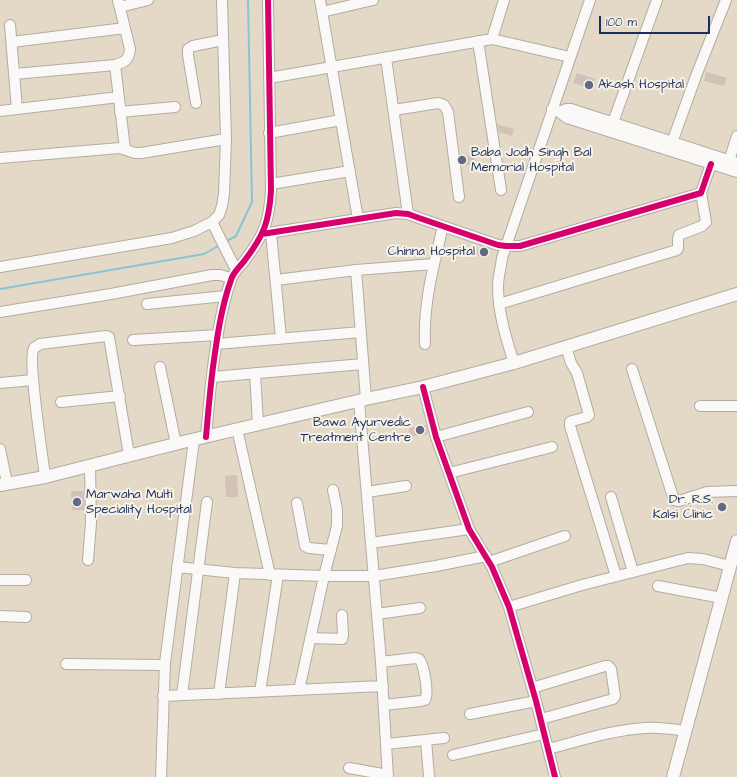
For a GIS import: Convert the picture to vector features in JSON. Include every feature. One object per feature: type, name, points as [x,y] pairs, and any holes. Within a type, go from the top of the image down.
[{"type":"main road","points":[[3,484],[45,477],[258,424],[422,387],[514,363],[737,294]]},
{"type":"main road","points":[[673,777],[737,541]]},
{"type":"street","points":[[14,74],[115,65],[127,61],[130,49],[119,3],[148,0]]},
{"type":"street","points":[[0,267],[172,238],[194,232],[212,222],[219,215],[224,194],[226,139],[222,0]]},
{"type":"street","points":[[268,0],[271,184],[267,233],[276,280],[281,338]]},
{"type":"street","points":[[320,0],[358,219]]},
{"type":"street","points":[[322,12],[374,0]]},
{"type":"street","points":[[492,39],[504,0]]},
{"type":"street","points":[[514,363],[502,326],[499,304],[498,285],[502,258],[556,111],[570,57],[590,0]]},
{"type":"street","points":[[611,127],[657,0]]},
{"type":"street","points":[[670,146],[726,0]]},
{"type":"street","points":[[10,25],[17,109]]},
{"type":"street","points":[[12,42],[125,28]]},
{"type":"street","points":[[269,78],[332,68],[478,40],[492,39],[570,57]]},
{"type":"street","points":[[196,103],[188,50],[193,46],[223,40]]},
{"type":"street","points":[[478,40],[501,190]]},
{"type":"street","points":[[386,58],[408,214]]},
{"type":"street","points":[[115,65],[125,149]]},
{"type":"street","points":[[0,111],[119,97]]},
{"type":"street","points":[[394,110],[438,103],[444,106],[448,112],[458,197]]},
{"type":"street","points":[[120,112],[175,107]]},
{"type":"street","points":[[556,111],[567,118],[611,127],[731,164],[737,172]]},
{"type":"street","points":[[269,133],[341,120]]},
{"type":"street","points":[[731,164],[737,136]]},
{"type":"street","points":[[0,158],[115,149],[125,149],[134,153],[141,153],[226,139]]},
{"type":"street","points":[[670,146],[711,164],[731,164]]},
{"type":"street","points":[[499,304],[677,250],[679,235],[702,226],[706,222],[701,193],[711,164]]},
{"type":"street","points":[[271,184],[350,172]]},
{"type":"street","points":[[206,437],[217,339],[226,296],[234,274],[267,233],[385,214],[408,214],[506,246],[527,244],[701,193]]},
{"type":"street","points":[[212,222],[231,261],[234,274]]},
{"type":"street","points":[[425,344],[424,322],[434,264],[443,226]]},
{"type":"street","points":[[276,280],[356,270],[434,264]]},
{"type":"street","points":[[349,768],[388,776],[382,662],[367,492],[362,400],[363,364],[356,270]]},
{"type":"street","points":[[0,312],[111,294],[212,275],[234,274]]},
{"type":"street","points":[[147,304],[226,296]]},
{"type":"street","points":[[133,340],[281,338],[361,332]]},
{"type":"street","points":[[45,477],[33,380],[32,350],[36,346],[108,336],[120,396],[129,455]]},
{"type":"street","points":[[566,347],[571,364],[577,373],[589,415],[570,422],[570,426],[616,576]]},
{"type":"street","points":[[212,377],[363,364]]},
{"type":"street","points":[[160,367],[176,444]]},
{"type":"street","points":[[632,369],[674,500],[678,501],[706,492],[737,491]]},
{"type":"street","points":[[255,373],[258,424]]},
{"type":"street","points":[[0,383],[33,380]]},
{"type":"street","points":[[422,387],[436,437],[469,529],[487,559],[509,607],[541,719],[555,777]]},
{"type":"street","points":[[61,402],[120,396]]},
{"type":"street","points":[[700,406],[737,406]]},
{"type":"street","points":[[436,437],[528,412]]},
{"type":"street","points":[[238,429],[274,575],[260,692]]},
{"type":"street","points":[[160,777],[165,665],[194,440]]},
{"type":"street","points":[[449,473],[552,447]]},
{"type":"street","points":[[0,449],[3,484]]},
{"type":"street","points":[[88,560],[91,523],[90,465]]},
{"type":"street","points":[[367,492],[406,486]]},
{"type":"street","points":[[299,690],[338,518],[338,509],[333,490]]},
{"type":"street","points":[[611,497],[633,572]]},
{"type":"street","points":[[182,695],[207,502]]},
{"type":"street","points":[[297,503],[305,546],[309,548],[331,550]]},
{"type":"street","points":[[371,543],[469,529]]},
{"type":"street","points":[[177,567],[198,570],[274,575],[374,576],[487,559],[565,536]]},
{"type":"street","points":[[509,607],[582,585],[688,558],[704,559],[730,566]]},
{"type":"street","points":[[219,694],[235,573]]},
{"type":"street","points":[[0,580],[26,580]]},
{"type":"street","points":[[658,586],[722,598]]},
{"type":"street","points":[[377,614],[420,608]]},
{"type":"street","points":[[310,638],[342,639],[342,615]]},
{"type":"street","points":[[0,616],[26,617]]},
{"type":"street","points":[[382,662],[415,658],[419,659],[422,665],[427,694],[425,700],[384,705]]},
{"type":"street","points":[[66,664],[165,665]]},
{"type":"street","points":[[532,688],[605,666],[608,666],[611,670],[614,696],[613,699],[541,719]]},
{"type":"street","points":[[163,696],[383,686]]},
{"type":"street","points":[[470,714],[536,701]]},
{"type":"street","points":[[548,749],[621,731],[646,728],[666,728],[686,731]]},
{"type":"street","points":[[453,755],[544,734]]},
{"type":"street","points":[[386,744],[444,738]]},
{"type":"street","points":[[426,740],[429,777]]},
{"type":"building","points":[[706,72],[727,78],[724,86],[704,81]]},
{"type":"building","points":[[577,73],[595,79],[591,89],[573,83]]},
{"type":"building","points":[[497,124],[514,129],[512,136],[499,132]]},
{"type":"building","points":[[474,155],[475,164],[462,166],[460,157]]},
{"type":"building","points":[[482,246],[489,249],[486,258],[470,252],[471,247],[481,250]]},
{"type":"building","points":[[426,425],[428,434],[410,437],[409,428]]},
{"type":"building","points":[[237,475],[238,497],[226,497],[225,476]]},
{"type":"building","points":[[71,491],[84,491],[84,510],[72,510]]},
{"type":"waterway","points":[[225,242],[236,236],[252,202],[248,0]]},
{"type":"waterway","points":[[0,289],[204,254],[220,245]]},
{"type":"cycle path","points":[[206,437],[213,367],[225,301],[232,277],[257,243],[264,228],[269,211],[271,191],[268,0]]},
{"type":"cycle path","points":[[262,234],[396,213],[408,214],[498,245],[520,246],[701,193],[711,164]]},
{"type":"cycle path","points":[[423,387],[436,437],[469,529],[492,567],[509,607],[536,701],[555,777]]},
{"type":"place","name":"Akash Hospital","points":[[589,85]]},
{"type":"place","name":"Baba Jodh Singh Bal Memorial Hospital","points":[[462,160]]},
{"type":"place","name":"Chinna Hospital","points":[[484,252]]},
{"type":"place","name":"Bawa Ayurvedic Treatment Centre","points":[[420,430]]},
{"type":"place","name":"Marwaha Multi Speciality Hospital","points":[[77,502]]},
{"type":"place","name":"Dr. R.S. Kalsi Clinic","points":[[722,507]]}]
